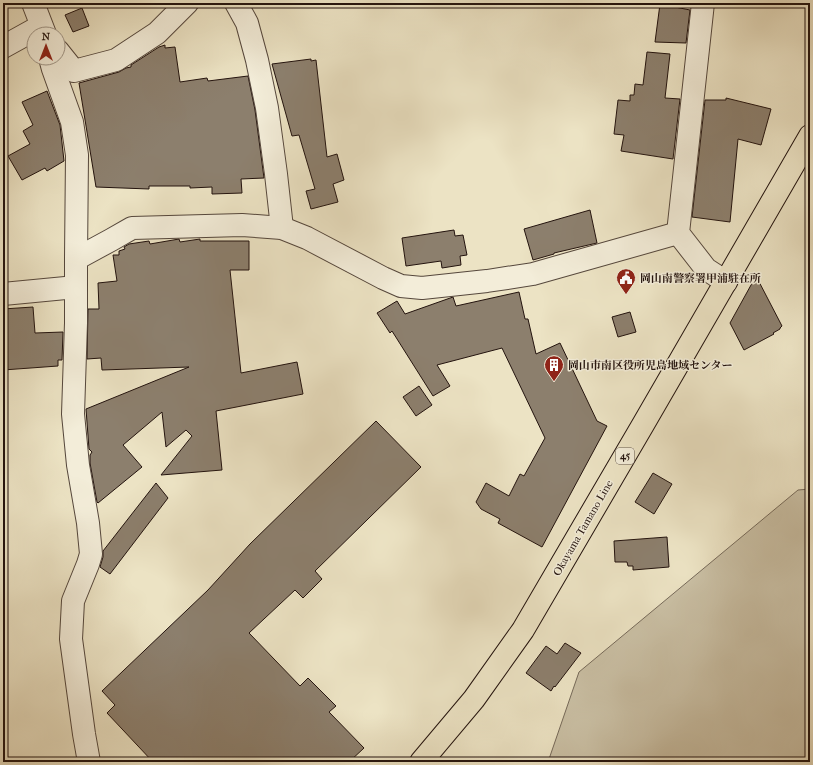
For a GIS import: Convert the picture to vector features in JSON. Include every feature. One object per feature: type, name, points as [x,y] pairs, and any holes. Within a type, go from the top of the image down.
[{"type":"main road","name":"Okayama Tamano Line","points":[[421,762],[474,699],[523,630],[810,136]]},
{"type":"street","points":[[33,3],[42,26]]},
{"type":"street","points":[[66,61],[74,71],[116,60],[157,33],[187,3]]},
{"type":"street","points":[[236,3],[247,23],[258,67],[274,160],[282,228]]},
{"type":"street","points":[[703,3],[678,233],[706,269],[726,282]]},
{"type":"street","points":[[3,47],[26,37]]},
{"type":"street","points":[[52,66],[72,122],[77,155],[76,323],[73,414],[78,465],[88,523],[90,554],[88,564],[73,601],[71,639],[89,762]]},
{"type":"street","points":[[76,259],[132,228],[242,225],[282,228],[307,238],[401,286],[422,288],[533,274],[678,233]]},
{"type":"street","points":[[3,294],[76,287]]},
{"type":"shaded area","points":[[810,489],[810,762],[548,762],[579,672],[798,490]]},
{"type":"building","points":[[660,4],[690,10],[686,43],[655,42]]},
{"type":"building","points":[[82,8],[89,26],[73,32],[65,15]]},
{"type":"building","points":[[165,45],[165,48],[175,47],[180,82],[207,78],[208,81],[248,76],[255,110],[264,178],[241,179],[242,193],[212,194],[212,187],[190,188],[190,186],[149,186],[149,189],[96,187],[79,83],[119,72],[131,67],[131,65],[159,47]]},
{"type":"building","points":[[647,52],[670,54],[665,98],[680,99],[673,159],[621,151],[624,135],[614,134],[618,100],[630,101],[630,95],[634,95],[635,84],[643,85]]},
{"type":"building","points":[[311,59],[311,61],[316,60],[327,157],[337,154],[344,180],[333,184],[338,202],[311,209],[306,191],[315,189],[299,135],[292,136],[272,64]]},
{"type":"building","points":[[47,91],[60,125],[64,161],[47,171],[45,168],[22,180],[8,156],[30,144],[23,131],[33,125],[22,102]]},
{"type":"building","points":[[726,98],[771,109],[761,145],[738,139],[730,222],[692,217],[705,100],[726,100]]},
{"type":"building","points":[[590,210],[597,243],[554,253],[533,260],[524,229]]},
{"type":"building","points":[[454,230],[455,236],[463,235],[467,255],[460,256],[461,265],[442,268],[441,261],[406,266],[402,238]]},
{"type":"building","points":[[179,239],[180,242],[200,239],[200,241],[249,241],[249,270],[230,270],[241,373],[297,362],[303,394],[216,411],[222,470],[161,475],[192,436],[186,430],[166,447],[162,412],[123,445],[142,467],[98,503],[90,463],[90,455],[92,452],[89,449],[86,409],[189,367],[102,370],[101,358],[87,359],[88,309],[99,309],[98,283],[117,281],[113,255],[119,255],[119,251],[125,249],[124,247],[129,244],[149,241],[150,244]]},
{"type":"building","points":[[756,276],[782,326],[773,333],[774,334],[744,350],[730,323]]},
{"type":"building","points":[[519,292],[525,319],[528,319],[536,354],[560,343],[597,421],[607,426],[542,547],[498,523],[500,519],[481,509],[476,502],[486,483],[509,496],[520,474],[524,476],[545,438],[502,348],[437,365],[450,386],[433,396],[392,331],[390,333],[377,313],[397,301],[405,314],[453,297],[456,306]]},
{"type":"building","points":[[33,307],[35,333],[63,332],[62,360],[58,360],[58,366],[3,370],[3,309]]},
{"type":"building","points":[[630,312],[636,332],[618,337],[612,317]]},
{"type":"building","points":[[419,386],[432,405],[416,416],[403,397]]},
{"type":"building","points":[[376,421],[421,467],[315,571],[322,579],[303,598],[295,590],[249,633],[300,686],[308,678],[336,706],[329,712],[364,748],[349,762],[153,762],[107,713],[115,705],[102,691],[208,590],[250,544]]},
{"type":"building","points":[[653,473],[672,484],[654,514],[635,502]]},
{"type":"building","points":[[156,483],[168,498],[110,574],[100,567],[103,551]]},
{"type":"building","points":[[667,537],[669,567],[633,570],[633,566],[628,566],[627,562],[615,562],[614,541]]},
{"type":"building","points":[[565,643],[581,653],[551,691],[526,673],[546,646],[557,654]]},
{"type":"place","name":"岡山南警察署甲浦駐在所","points":[[626,295]]},
{"type":"place","name":"岡山市南区役所児島地域センター","points":[[554,382]]}]
